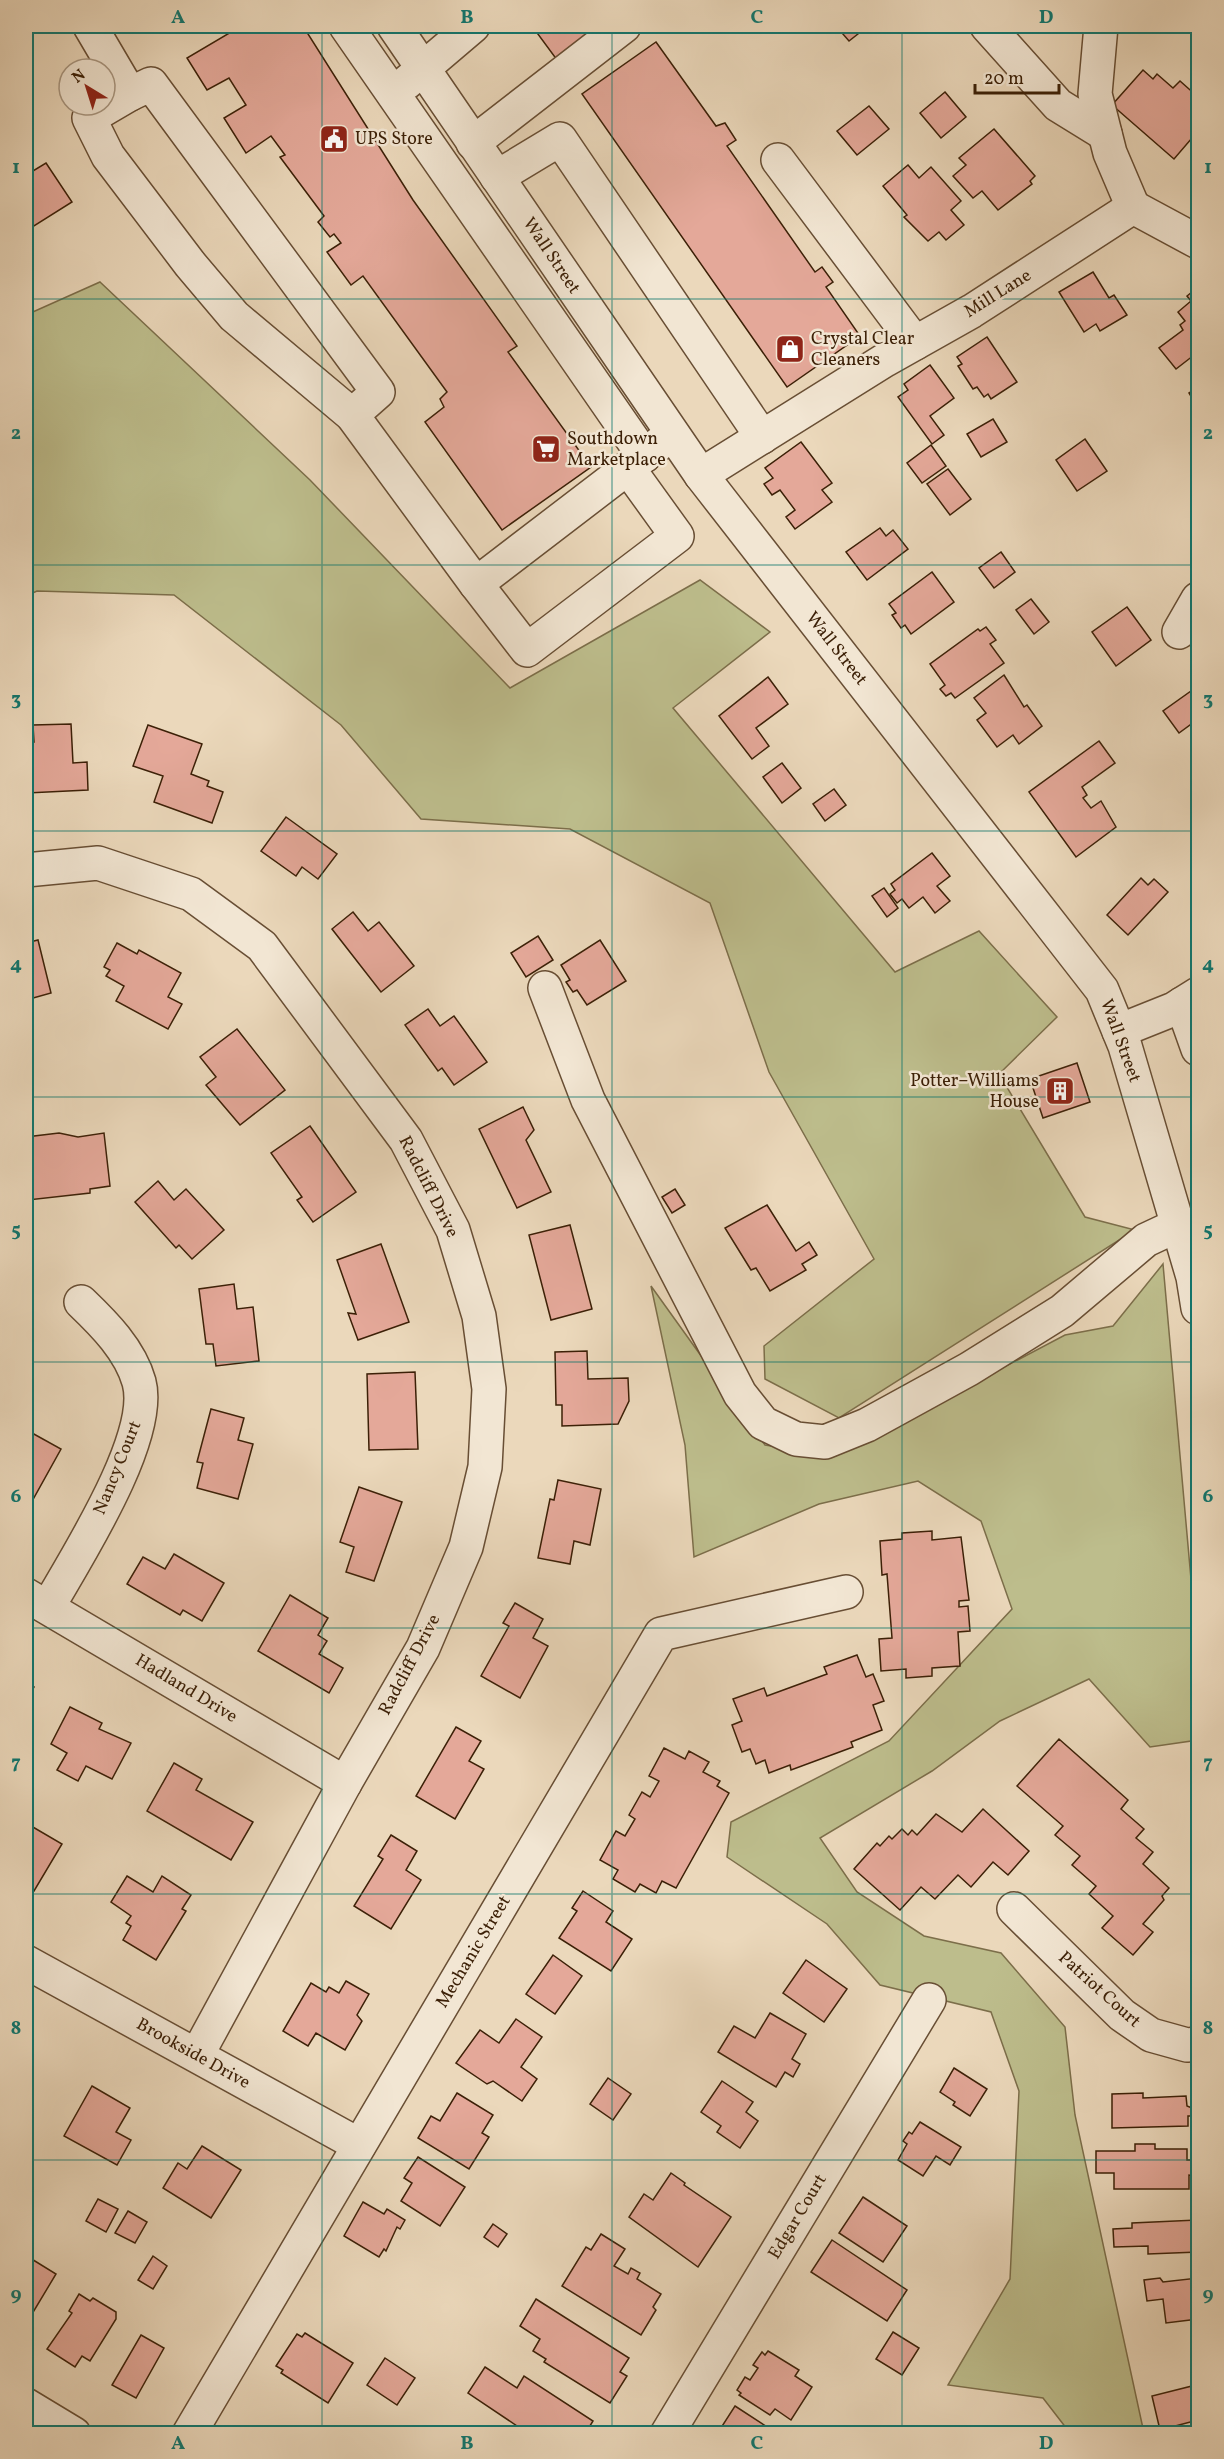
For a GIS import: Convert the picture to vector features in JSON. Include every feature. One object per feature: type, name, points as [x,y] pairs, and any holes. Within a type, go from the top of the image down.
[{"type":"street","points":[[90,26],[130,94]]},
{"type":"street","points":[[346,26],[575,356],[677,536],[527,650],[352,415],[234,316],[190,264],[108,156],[89,118],[151,84],[378,392],[352,415]]},
{"type":"street","points":[[392,93],[473,26]]},
{"type":"street","points":[[473,143],[624,26]]},
{"type":"street","points":[[987,26],[1058,105],[1105,134]]},
{"type":"street","points":[[1101,26],[1095,94],[1105,134],[1132,207],[1198,242]]},
{"type":"street","name":"Wall Street","points":[[403,29],[422,67],[701,475],[1101,990],[1119,1030],[1193,1276],[1198,1308]]},
{"type":"street","points":[[477,215],[503,186],[560,139],[762,437]]},
{"type":"street","points":[[778,160],[915,343]]},
{"type":"street","name":"Mill Lane","points":[[701,475],[915,343],[972,311],[1132,207]]},
{"type":"street","points":[[575,356],[605,336]]},
{"type":"street","points":[[476,584],[672,434]]},
{"type":"street","points":[[1179,632],[1198,599]]},
{"type":"street","name":"Radcliff Drive","points":[[26,870],[98,863],[191,894],[262,946],[406,1140],[453,1230],[479,1316],[489,1389],[486,1467],[466,1547],[423,1648],[345,1783],[197,2055]]},
{"type":"street","points":[[544,988],[588,1100],[740,1394],[762,1423],[796,1439],[825,1442],[867,1425],[907,1404],[1062,1311],[1146,1240],[1178,1226]]},
{"type":"street","points":[[1119,1030],[1190,999],[1198,1049]]},
{"type":"street","name":"Nancy Court","points":[[37,1601],[103,1509],[120,1472],[141,1409],[139,1383],[127,1355],[99,1319],[81,1302]]},
{"type":"street","name":"Mechanic Street","points":[[189,2433],[661,1634],[846,1593]]},
{"type":"street","name":"Hadland Drive","points":[[37,1601],[345,1783]]},
{"type":"street","name":"Patriot Court","points":[[1014,1909],[1122,2015],[1151,2035],[1187,2045],[1198,2044]]},
{"type":"street","name":"Brookside Drive","points":[[26,1962],[359,2145]]},
{"type":"street","name":"Edgar Court","points":[[667,2433],[929,2000]]},
{"type":"street","points":[[26,2405],[74,2433]]},
{"type":"green space","points":[[100,282],[310,480],[510,688],[700,580],[770,632],[673,708],[895,972],[979,931],[1057,1017],[999,1074],[1085,1217],[1135,1230],[839,1418],[765,1379],[764,1346],[874,1259],[769,1072],[710,903],[570,829],[421,819],[341,725],[174,595],[37,591],[26,596],[26,315]]},
{"type":"green space","points":[[1163,1264],[1198,1658],[1198,1740],[1150,1747],[1089,1679],[1000,1721],[932,1771],[820,1838],[857,1892],[924,1936],[1001,1953],[1065,2027],[1075,2115],[1144,2433],[1070,2433],[1043,2398],[948,2385],[1010,2279],[1019,2091],[991,2012],[880,1985],[827,1924],[727,1857],[731,1822],[889,1741],[1012,1609],[981,1521],[918,1481],[819,1504],[694,1557],[685,1445],[651,1286],[765,1445],[835,1456],[1065,1335],[1113,1326]]},
{"type":"building","points":[[237,26],[303,26],[413,200],[517,346],[508,352],[591,467],[502,530],[425,422],[444,407],[440,399],[447,392],[363,276],[351,285],[327,252],[341,243],[334,234],[330,237],[318,222],[324,216],[280,157],[285,155],[271,136],[246,153],[224,118],[246,105],[229,78],[207,90],[187,58],[238,28]]},
{"type":"building","points":[[532,26],[612,26],[560,64]]},
{"type":"building","points":[[836,26],[868,26],[849,41]]},
{"type":"building","points":[[656,42],[716,126],[725,123],[736,140],[727,146],[815,272],[822,267],[833,282],[826,287],[860,336],[787,387],[582,94]]},
{"type":"building","points":[[1143,70],[1153,79],[1157,74],[1173,88],[1180,81],[1198,97],[1192,105],[1198,110],[1198,131],[1174,159],[1112,105]]},
{"type":"building","points":[[945,92],[966,117],[941,138],[920,113]]},
{"type":"building","points":[[869,106],[889,129],[857,155],[837,131]]},
{"type":"building","points":[[994,129],[1035,176],[1030,181],[1032,184],[998,210],[982,191],[973,198],[953,176],[966,165],[959,158]]},
{"type":"building","points":[[46,163],[72,202],[26,231],[26,165],[28,164],[33,171]]},
{"type":"building","points":[[908,165],[919,178],[931,167],[961,201],[951,210],[964,225],[946,240],[939,232],[928,241],[904,217],[907,215],[883,186]]},
{"type":"building","points":[[1093,272],[1109,298],[1114,295],[1127,315],[1100,331],[1096,324],[1084,332],[1059,292]]},
{"type":"building","points":[[1198,287],[1198,352],[1176,369],[1159,348],[1183,330],[1180,325],[1185,321],[1178,312],[1191,301],[1187,296]]},
{"type":"building","points":[[987,337],[1017,382],[991,399],[988,394],[984,397],[977,387],[973,389],[958,366],[962,364],[957,357]]},
{"type":"building","points":[[930,365],[954,398],[930,416],[944,435],[932,444],[898,397],[908,390],[904,384]]},
{"type":"building","points":[[1198,387],[1198,408],[1189,393]]},
{"type":"building","points":[[993,419],[1007,442],[981,457],[967,434]]},
{"type":"building","points":[[1085,439],[1107,471],[1077,491],[1056,460]]},
{"type":"building","points":[[801,442],[832,483],[822,490],[832,502],[795,529],[786,517],[795,510],[780,490],[772,495],[764,484],[773,478],[765,468]]},
{"type":"building","points":[[931,445],[946,466],[922,483],[907,463]]},
{"type":"building","points":[[948,469],[971,499],[950,515],[927,484]]},
{"type":"building","points":[[880,528],[886,536],[893,530],[908,549],[867,580],[846,552]]},
{"type":"building","points":[[1001,552],[1015,572],[994,588],[979,568]]},
{"type":"building","points":[[932,572],[954,602],[911,634],[905,625],[901,628],[892,615],[896,613],[889,604]]},
{"type":"building","points":[[1031,599],[1049,622],[1034,634],[1016,610]]},
{"type":"building","points":[[1127,607],[1151,640],[1116,666],[1092,632]]},
{"type":"building","points":[[986,627],[996,640],[990,644],[1004,663],[955,698],[951,693],[946,696],[940,689],[945,685],[930,664],[978,629],[980,631]]},
{"type":"building","points":[[1004,675],[1024,707],[1027,705],[1042,726],[1019,744],[1013,735],[997,747],[977,720],[986,713],[974,698]]},
{"type":"building","points":[[768,677],[788,704],[756,728],[769,746],[752,759],[719,716]]},
{"type":"building","points":[[1191,691],[1198,701],[1198,719],[1179,733],[1163,711]]},
{"type":"building","points":[[71,724],[73,763],[87,762],[88,790],[27,793],[26,743],[34,742],[33,725]]},
{"type":"building","points":[[148,725],[202,744],[191,774],[209,781],[207,786],[223,792],[212,823],[154,802],[163,776],[133,766]]},
{"type":"building","points":[[1099,741],[1115,763],[1082,787],[1087,795],[1083,798],[1091,808],[1101,801],[1116,827],[1076,857],[1029,792]]},
{"type":"building","points":[[782,763],[801,788],[782,803],[763,777]]},
{"type":"building","points":[[834,789],[846,805],[825,821],[813,804]]},
{"type":"building","points":[[286,817],[337,854],[318,879],[302,867],[296,876],[261,851]]},
{"type":"building","points":[[932,853],[950,876],[937,886],[950,901],[935,913],[923,897],[909,908],[902,899],[897,903],[890,894],[895,890],[891,884]]},
{"type":"building","points":[[1141,878],[1148,885],[1154,879],[1168,892],[1128,935],[1107,915]]},
{"type":"building","points":[[884,888],[898,908],[887,917],[872,896]]},
{"type":"building","points":[[353,912],[368,931],[379,922],[414,966],[381,992],[332,929]]},
{"type":"building","points":[[538,936],[553,960],[526,977],[511,953]]},
{"type":"building","points":[[38,940],[51,993],[26,1000],[26,943]]},
{"type":"building","points":[[600,940],[626,981],[587,1005],[577,990],[573,992],[566,982],[570,980],[561,965]]},
{"type":"building","points":[[117,943],[137,954],[139,950],[181,973],[168,997],[182,1004],[168,1029],[116,1001],[124,986],[106,976],[110,970],[104,967]]},
{"type":"building","points":[[428,1009],[440,1026],[454,1016],[487,1062],[454,1085],[442,1068],[438,1071],[405,1025]]},
{"type":"building","points":[[237,1029],[285,1090],[240,1125],[206,1085],[216,1077],[200,1057]]},
{"type":"building","name":"Potter–Williams House","points":[[1077,1063],[1090,1102],[1043,1118],[1030,1079]]},
{"type":"building","points":[[523,1107],[534,1130],[526,1140],[551,1192],[517,1208],[479,1129]]},
{"type":"building","points":[[310,1126],[356,1192],[313,1222],[297,1200],[302,1197],[271,1153]]},
{"type":"building","points":[[59,1133],[78,1137],[104,1133],[110,1186],[90,1189],[90,1193],[28,1200],[26,1137]]},
{"type":"building","points":[[158,1181],[174,1200],[186,1189],[224,1230],[192,1259],[179,1245],[176,1248],[135,1202]]},
{"type":"building","points":[[675,1189],[685,1205],[672,1213],[662,1197]]},
{"type":"building","points":[[767,1205],[796,1251],[809,1242],[817,1255],[802,1264],[806,1270],[770,1291],[756,1268],[751,1270],[725,1228]]},
{"type":"building","points":[[570,1225],[592,1309],[551,1320],[529,1235]]},
{"type":"building","points":[[381,1244],[409,1322],[358,1340],[348,1313],[356,1314],[337,1260]]},
{"type":"building","points":[[234,1284],[237,1309],[253,1307],[259,1361],[216,1366],[213,1344],[206,1344],[199,1289]]},
{"type":"building","points":[[587,1351],[588,1379],[628,1378],[629,1401],[618,1424],[562,1426],[562,1405],[556,1405],[555,1352]]},
{"type":"building","points":[[415,1372],[418,1449],[369,1450],[367,1374]]},
{"type":"building","points":[[211,1409],[244,1418],[238,1440],[253,1444],[238,1499],[197,1488],[203,1463],[197,1462]]},
{"type":"building","points":[[32,1433],[61,1449],[26,1512],[26,1445]]},
{"type":"building","points":[[558,1480],[601,1489],[590,1545],[574,1541],[570,1564],[538,1558],[550,1499],[554,1500]]},
{"type":"building","points":[[359,1487],[402,1502],[374,1581],[346,1572],[354,1547],[340,1542]]},
{"type":"building","points":[[932,1531],[932,1540],[961,1537],[969,1600],[959,1601],[959,1607],[968,1606],[970,1631],[958,1632],[960,1666],[932,1668],[932,1676],[906,1678],[906,1669],[881,1671],[879,1639],[892,1638],[887,1574],[882,1575],[880,1541],[902,1539],[902,1533]]},
{"type":"building","points":[[174,1554],[224,1583],[202,1621],[183,1610],[180,1615],[127,1584],[143,1557],[165,1569]]},
{"type":"building","points":[[290,1595],[328,1618],[318,1635],[327,1641],[319,1654],[343,1668],[329,1693],[258,1651]]},
{"type":"building","points":[[515,1603],[543,1619],[533,1638],[548,1646],[520,1698],[481,1676],[509,1626],[503,1623]]},
{"type":"building","points":[[857,1655],[866,1677],[873,1674],[884,1701],[873,1705],[882,1730],[851,1742],[853,1747],[791,1770],[790,1765],[769,1773],[765,1760],[756,1764],[750,1749],[742,1752],[732,1725],[742,1721],[733,1699],[764,1688],[767,1696],[827,1674],[824,1667]]},
{"type":"building","points":[[26,1682],[34,1687],[26,1701]]},
{"type":"building","points":[[70,1707],[102,1723],[99,1729],[131,1743],[112,1779],[86,1766],[78,1781],[57,1770],[67,1753],[51,1744]]},
{"type":"building","points":[[456,1727],[481,1741],[469,1761],[484,1769],[455,1819],[416,1796]]},
{"type":"building","points":[[1059,1739],[1128,1800],[1121,1809],[1144,1829],[1136,1838],[1153,1852],[1143,1864],[1169,1888],[1162,1896],[1164,1900],[1143,1924],[1153,1932],[1133,1955],[1102,1928],[1113,1916],[1089,1894],[1096,1886],[1072,1865],[1080,1856],[1055,1835],[1063,1826],[1017,1786]]},
{"type":"building","points":[[664,1748],[685,1759],[689,1751],[709,1762],[703,1772],[720,1781],[717,1786],[729,1793],[676,1888],[662,1881],[656,1893],[640,1884],[635,1892],[613,1879],[618,1870],[600,1860],[616,1831],[625,1836],[635,1819],[629,1815],[642,1792],[650,1797],[659,1781],[649,1776]]},
{"type":"building","points":[[174,1763],[202,1779],[196,1790],[253,1822],[231,1860],[147,1811]]},
{"type":"building","points":[[983,1809],[1029,1851],[1008,1875],[993,1862],[971,1887],[958,1875],[935,1899],[921,1887],[900,1910],[854,1869],[877,1843],[880,1846],[889,1836],[892,1839],[902,1829],[908,1835],[912,1830],[917,1835],[936,1814],[962,1832]]},
{"type":"building","points":[[26,1823],[62,1844],[34,1891],[26,1887]]},
{"type":"building","points":[[391,1835],[417,1851],[406,1870],[421,1880],[391,1929],[354,1906],[383,1859],[378,1856]]},
{"type":"building","points":[[127,1876],[153,1892],[162,1876],[191,1895],[182,1909],[186,1911],[156,1960],[123,1940],[131,1926],[126,1923],[131,1916],[111,1902]]},
{"type":"building","points":[[583,1891],[613,1911],[606,1922],[632,1939],[611,1971],[559,1938],[577,1911],[572,1908]]},
{"type":"building","points":[[553,1955],[582,1976],[555,2014],[526,1994]]},
{"type":"building","points":[[806,1960],[847,1989],[824,2022],[783,1993]]},
{"type":"building","points":[[346,1981],[369,1994],[357,2015],[362,2021],[345,2050],[316,2033],[308,2046],[283,2031],[311,1983],[326,1992],[329,1987],[339,1993]]},
{"type":"building","points":[[770,2013],[806,2034],[792,2059],[800,2064],[793,2077],[785,2072],[776,2087],[718,2052],[734,2026],[755,2038]]},
{"type":"building","points":[[516,2019],[542,2037],[521,2067],[537,2079],[522,2101],[493,2081],[487,2084],[456,2063],[480,2030],[499,2043]]},
{"type":"building","points":[[954,2068],[987,2089],[970,2116],[953,2105],[955,2102],[940,2092]]},
{"type":"building","points":[[608,2078],[631,2094],[613,2120],[590,2104]]},
{"type":"building","points":[[722,2081],[753,2102],[746,2112],[758,2121],[740,2148],[717,2132],[721,2126],[701,2112]]},
{"type":"building","points":[[92,2086],[130,2108],[116,2132],[131,2140],[117,2165],[64,2136]]},
{"type":"building","points":[[457,2093],[493,2115],[482,2133],[489,2137],[469,2169],[418,2138],[431,2116],[440,2121]]},
{"type":"building","points":[[1143,2093],[1143,2098],[1186,2096],[1187,2106],[1192,2108],[1192,2116],[1188,2116],[1188,2126],[1112,2128],[1112,2094]]},
{"type":"building","points":[[920,2122],[961,2147],[950,2165],[936,2156],[923,2176],[898,2160],[907,2144],[903,2141],[909,2132],[912,2134]]},
{"type":"building","points":[[1135,2144],[1155,2144],[1155,2149],[1187,2149],[1187,2160],[1196,2160],[1196,2176],[1189,2175],[1189,2189],[1114,2189],[1114,2173],[1096,2173],[1096,2151],[1135,2151]]},
{"type":"building","points":[[202,2146],[241,2170],[211,2218],[163,2188],[178,2163],[187,2169]]},
{"type":"building","points":[[418,2157],[465,2187],[440,2226],[401,2201],[412,2183],[404,2178]]},
{"type":"building","points":[[671,2173],[685,2183],[684,2185],[731,2217],[698,2267],[629,2217],[644,2194],[653,2200]]},
{"type":"building","points":[[863,2197],[907,2226],[883,2262],[839,2233]]},
{"type":"building","points":[[98,2199],[118,2209],[106,2232],[86,2221]]},
{"type":"building","points":[[363,2202],[384,2214],[387,2209],[405,2220],[400,2229],[397,2227],[386,2251],[384,2249],[379,2257],[344,2236]]},
{"type":"building","points":[[128,2211],[147,2222],[135,2243],[115,2233]]},
{"type":"building","points":[[1197,2220],[1198,2252],[1148,2254],[1148,2246],[1114,2247],[1113,2229],[1132,2228],[1132,2223]]},
{"type":"building","points":[[493,2224],[507,2234],[498,2247],[484,2237]]},
{"type":"building","points":[[601,2234],[625,2249],[614,2266],[628,2274],[631,2268],[640,2273],[637,2279],[661,2294],[653,2307],[656,2310],[641,2335],[562,2286],[586,2247],[591,2250]]},
{"type":"building","points":[[832,2240],[907,2290],[887,2321],[811,2272]]},
{"type":"building","points":[[153,2256],[167,2266],[153,2289],[138,2280]]},
{"type":"building","points":[[30,2258],[56,2274],[26,2324],[26,2265]]},
{"type":"building","points":[[1160,2278],[1163,2282],[1198,2278],[1198,2319],[1166,2323],[1163,2299],[1147,2301],[1144,2280]]},
{"type":"building","points":[[79,2294],[90,2301],[93,2298],[116,2312],[116,2319],[90,2361],[82,2356],[75,2367],[47,2349],[72,2313],[69,2311]]},
{"type":"building","points":[[536,2299],[629,2358],[620,2372],[627,2376],[610,2403],[544,2362],[546,2359],[533,2351],[540,2339],[520,2326]]},
{"type":"building","points":[[893,2332],[919,2348],[902,2375],[876,2359]]},
{"type":"building","points":[[305,2333],[353,2363],[328,2403],[281,2373],[283,2370],[276,2366],[297,2334],[302,2337]]},
{"type":"building","points":[[141,2335],[164,2348],[136,2398],[112,2385]]},
{"type":"building","points":[[768,2351],[799,2370],[795,2376],[812,2387],[791,2420],[775,2409],[770,2415],[739,2395],[741,2393],[737,2390],[745,2377],[750,2380],[758,2368],[753,2365],[762,2352],[765,2355]]},
{"type":"building","points":[[385,2358],[415,2378],[397,2405],[367,2385]]},
{"type":"building","points":[[485,2367],[517,2388],[524,2376],[593,2421],[585,2434],[529,2434],[468,2393]]},
{"type":"building","points":[[1192,2386],[1198,2420],[1160,2430],[1152,2396]]},
{"type":"building","points":[[735,2406],[778,2434],[717,2434]]},
{"type":"place","name":"UPS Store","points":[[334,139]]},
{"type":"place","name":"Crystal Clear Cleaners","points":[[790,349]]},
{"type":"place","name":"Southdown Marketplace","points":[[546,449]]},
{"type":"place","name":"Potter–Williams House","points":[[1060,1091]]}]
